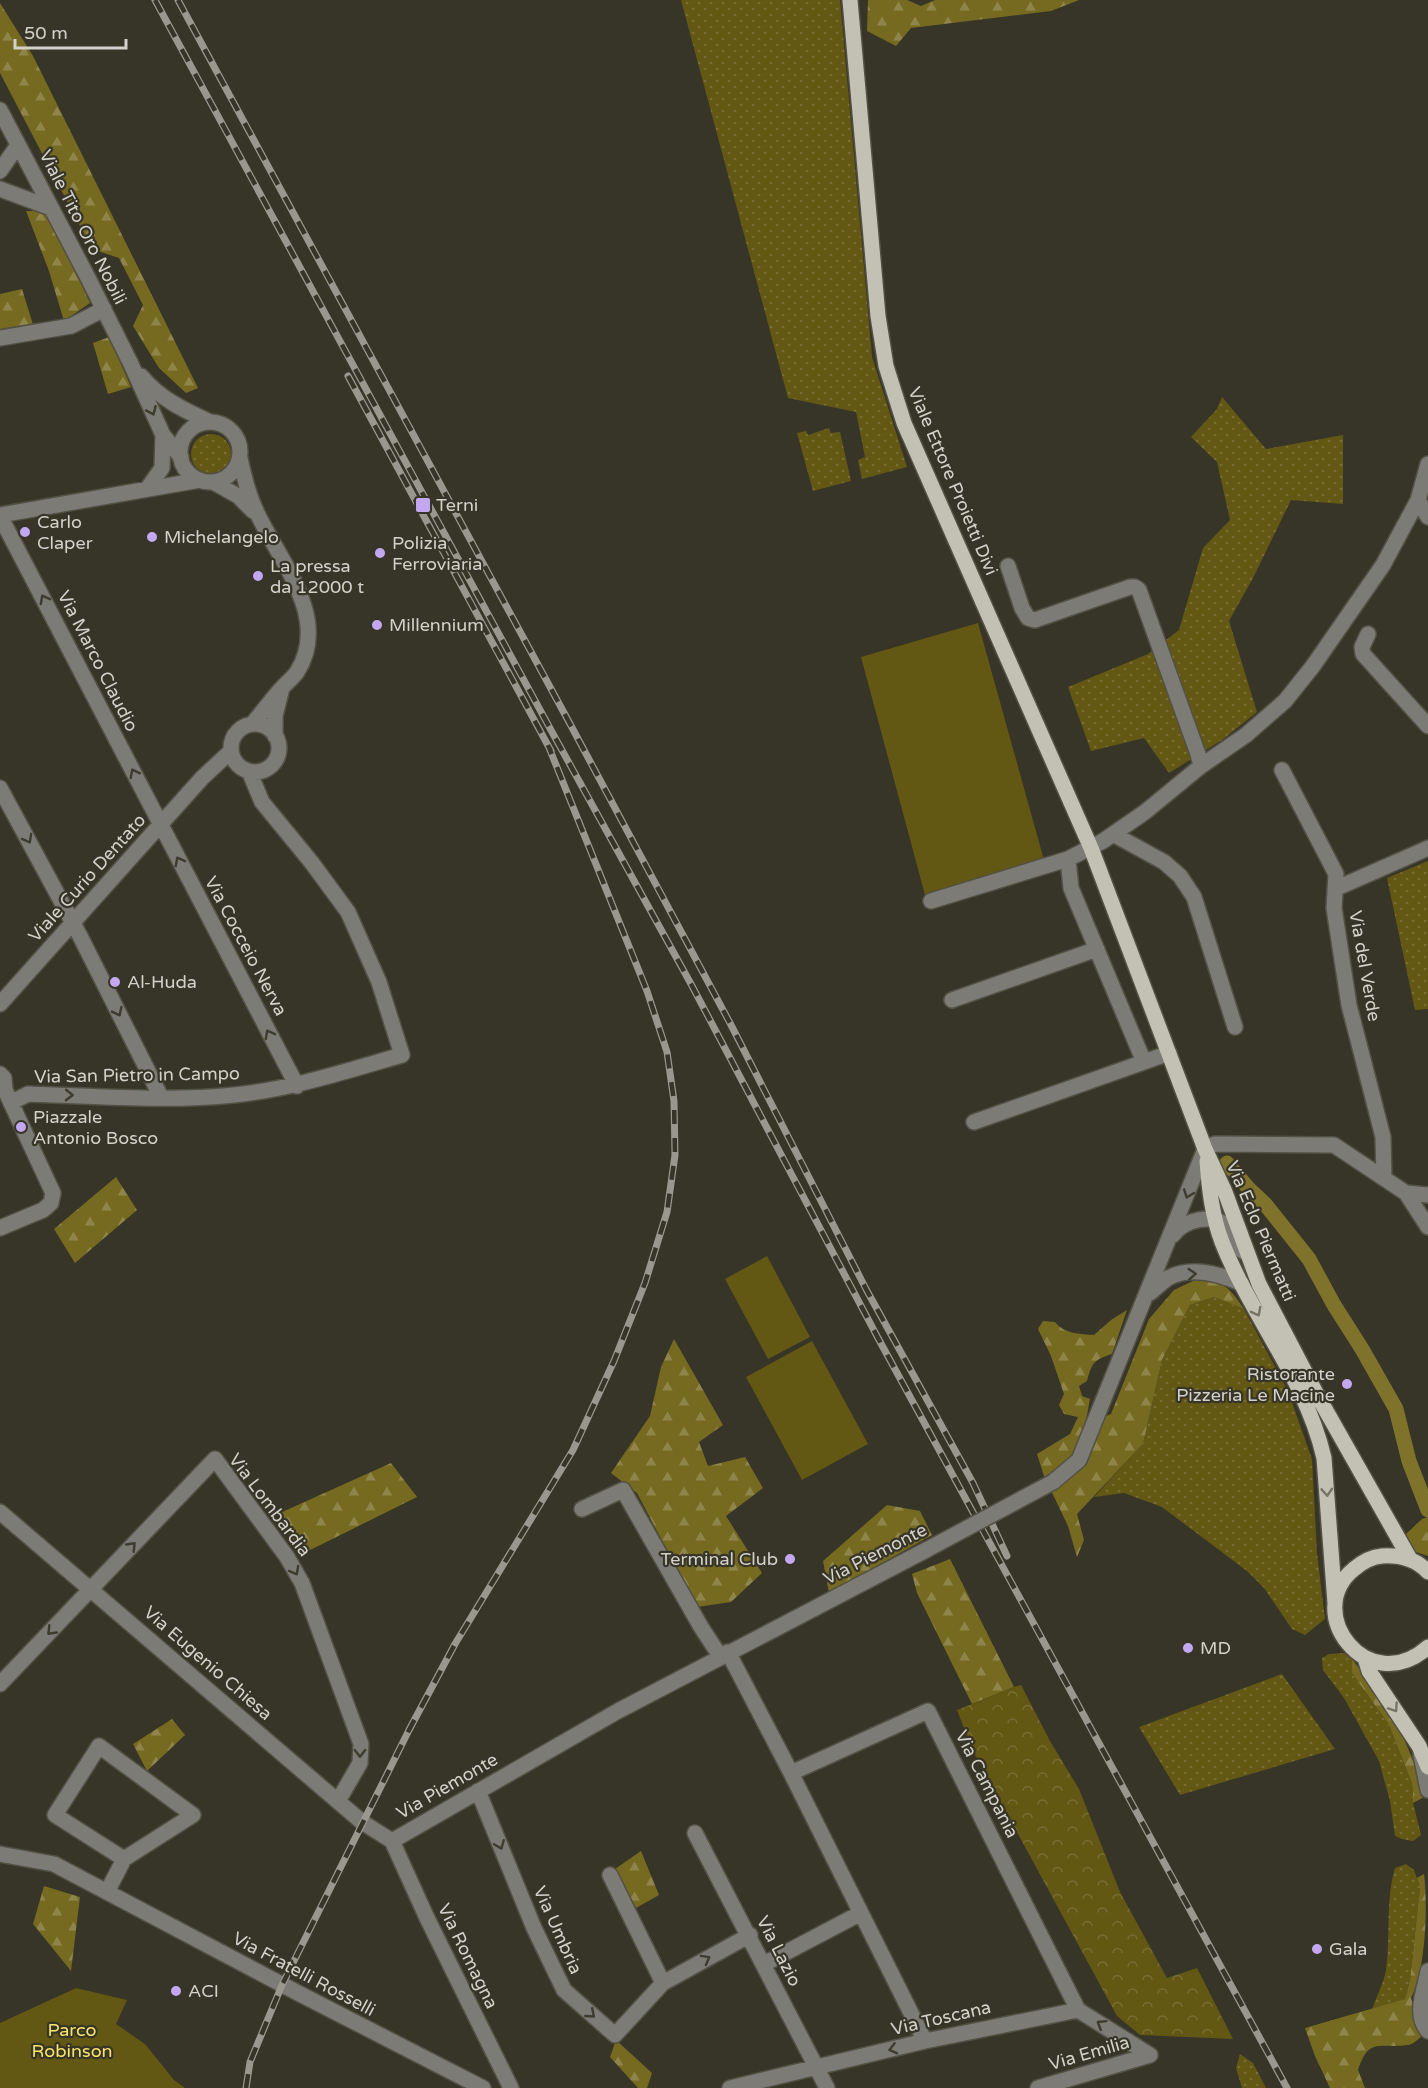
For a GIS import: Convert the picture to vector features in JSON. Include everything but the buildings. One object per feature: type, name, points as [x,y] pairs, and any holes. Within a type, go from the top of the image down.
[{"type":"main road","name":"Viale Ettore Proietti Divi","points":[[850,0],[878,316],[886,366],[904,423],[1091,848],[1205,1149]]},
{"type":"main road","name":"Via Eclo Piermatti","points":[[1205,1149],[1210,1196],[1222,1240],[1242,1284],[1305,1400],[1322,1445],[1337,1622],[1343,1638],[1350,1647],[1365,1658],[1369,1671],[1419,1746],[1428,1767]]},
{"type":"main road","name":"Via Eclo Piermatti","points":[[1205,1149],[1225,1192],[1259,1284],[1316,1393],[1410,1559]]},
{"type":"main road","name":"Via Eclo Piermatti","points":[[1335,1604],[1340,1587],[1349,1573],[1362,1563],[1377,1556],[1394,1555],[1410,1559],[1428,1572]]},
{"type":"main road","points":[[1365,1658],[1382,1664],[1401,1663],[1418,1656],[1428,1647]]},
{"type":"street","name":"Viale Tito Oro Nobili","points":[[0,110],[104,309],[163,435],[181,457]]},
{"type":"street","points":[[0,171],[18,145]]},
{"type":"street","points":[[0,189],[51,207]]},
{"type":"street","points":[[0,339],[71,326],[104,309]]},
{"type":"street","name":"Viale Tito Oro Nobili","points":[[130,362],[153,389],[176,406],[210,422]]},
{"type":"street","points":[[210,422],[227,427],[234,434],[238,442],[246,487],[259,517],[238,496],[188,471],[181,457],[181,446],[184,437],[191,429],[210,422]]},
{"type":"street","points":[[147,489],[162,468],[163,435]]},
{"type":"street","points":[[0,515],[147,489],[222,480],[230,475],[240,458]]},
{"type":"street","points":[[931,902],[1068,859],[1091,848],[1144,812],[1201,766],[1246,735],[1285,701],[1313,666],[1383,565],[1418,500],[1428,464]]},
{"type":"street","points":[[1418,500],[1428,517]]},
{"type":"street","name":"Via Marco Claudio","points":[[0,515],[160,825]]},
{"type":"street","name":"Viale Curio Dentato","points":[[0,1004],[202,778],[231,751],[231,743],[239,730],[252,724],[297,672],[306,650],[308,627],[303,602],[283,557],[259,517]]},
{"type":"street","points":[[1008,566],[1022,608],[1028,618],[1035,620],[1130,587],[1139,590],[1195,743],[1201,766]]},
{"type":"street","points":[[1368,634],[1362,647],[1363,654],[1428,726]]},
{"type":"street","name":"Viale Curio Dentato","points":[[202,778],[245,769],[261,771],[275,761],[279,748],[275,736],[275,716],[282,689]]},
{"type":"street","points":[[252,724],[269,729],[275,736]]},
{"type":"street","points":[[231,751],[233,757],[245,769]]},
{"type":"street","name":"Via San Pietro in Campo","points":[[6,1094],[161,1097],[232,1095],[297,1086],[402,1055],[379,982],[348,912],[312,863],[262,802],[245,769]]},
{"type":"street","name":"Via del Verde","points":[[1282,770],[1336,874],[1337,888],[1334,908],[1349,1005],[1383,1137],[1384,1178]]},
{"type":"street","points":[[0,788],[73,922],[161,1097]]},
{"type":"street","name":"Via Cocceio Nerva","points":[[160,825],[297,1086]]},
{"type":"street","points":[[1113,834],[1164,862],[1180,876],[1194,897],[1235,1027]]},
{"type":"street","points":[[1337,888],[1428,848]]},
{"type":"street","points":[[1068,859],[1071,888],[1144,1062]]},
{"type":"street","points":[[952,1000],[1097,950]]},
{"type":"street","points":[[974,1122],[1169,1053]]},
{"type":"street","points":[[0,1074],[4,1078],[6,1094],[53,1193],[51,1203],[34,1215],[0,1228]]},
{"type":"street","points":[[1205,1149],[1215,1144],[1334,1145],[1406,1193],[1428,1227]]},
{"type":"street","name":"Via Piemonte","points":[[392,1841],[618,1711],[1053,1482],[1079,1460],[1205,1149]]},
{"type":"street","points":[[1406,1193],[1428,1195]]},
{"type":"street","points":[[1169,1239],[1179,1227],[1196,1220],[1221,1221],[1229,1228],[1259,1284]]},
{"type":"street","points":[[1147,1295],[1169,1278],[1191,1272],[1220,1274],[1242,1284]]},
{"type":"street","name":"Via Lombardia","points":[[92,1588],[215,1459],[287,1557],[302,1583],[361,1744],[360,1763],[338,1801]]},
{"type":"street","points":[[582,1509],[623,1490],[701,1627],[724,1654],[791,1773],[926,2041]]},
{"type":"street","name":"Via Eugenio Chiesa","points":[[0,1512],[92,1588],[362,1822],[392,1841]]},
{"type":"street","points":[[2,1677],[92,1588]]},
{"type":"street","name":"Via Campania","points":[[791,1773],[928,1711],[1078,2010]]},
{"type":"street","points":[[107,1892],[124,1859],[193,1815],[99,1746],[55,1815],[124,1859]]},
{"type":"street","points":[[1419,1746],[1428,1790]]},
{"type":"street","name":"Via Umbria","points":[[478,1791],[534,1928],[564,1990],[615,2035],[663,1983],[750,1935]]},
{"type":"street","name":"Via Lazio","points":[[695,1833],[750,1935],[827,2088]]},
{"type":"street","name":"Via Romagna","points":[[392,1841],[511,2088]]},
{"type":"street","name":"Via Fratelli Rosselli","points":[[0,1854],[54,1864],[483,2088]]},
{"type":"street","points":[[610,1875],[663,1983]]},
{"type":"street","points":[[764,1964],[861,1912]]},
{"type":"street","points":[[1428,1971],[1419,2013],[1428,2031]]},
{"type":"street","name":"Via Toscana","points":[[730,2088],[926,2041],[1078,2010]]},
{"type":"street","name":"Via Emilia","points":[[1038,2088],[1150,2055],[1078,2010]]},
{"type":"green space","points":[[681,0],[840,0],[872,357],[907,467],[862,479],[858,460],[865,457],[856,412],[788,398]]},
{"type":"green space","points":[[868,0],[907,0],[921,6],[935,0],[1079,0],[1051,11],[911,28],[896,46],[867,31]]},
{"type":"green space","points":[[0,3],[33,56],[198,388],[186,393],[159,368],[133,326],[143,305],[119,258],[92,249],[0,73]]},
{"type":"green space","points":[[26,211],[47,211],[90,303],[64,321],[49,271]]},
{"type":"green space","points":[[22,289],[35,331],[0,338],[0,294]]},
{"type":"green space","points":[[109,337],[131,387],[108,394],[93,343]]},
{"type":"green space","points":[[1222,397],[1266,449],[1343,435],[1343,504],[1291,500],[1229,621],[1257,712],[1222,740],[1169,773],[1144,738],[1091,751],[1068,687],[1148,654],[1179,630],[1203,548],[1230,520],[1217,462],[1191,437],[1217,409]]},
{"type":"green space","points":[[829,428],[831,433],[840,432],[851,481],[813,491],[797,433],[806,431],[808,435]]},
{"type":"green space","points":[[211,434],[225,440],[231,454],[225,468],[211,474],[197,468],[191,454],[197,440]]},
{"type":"green space","points":[[978,623],[1044,860],[925,895],[861,657]]},
{"type":"green space","points":[[1428,861],[1428,1009],[1415,1010],[1387,878]]},
{"type":"green space","points":[[116,1177],[137,1210],[75,1263],[54,1229]]},
{"type":"green space","points":[[767,1256],[810,1337],[768,1359],[725,1279]]},
{"type":"green space","points":[[1195,1280],[1224,1286],[1244,1309],[1214,1297],[1190,1305],[1162,1360],[1143,1444],[1077,1514],[1084,1540],[1077,1557],[1068,1526],[1044,1476],[1037,1454],[1070,1434],[1078,1417],[1064,1414],[1059,1405],[1064,1394],[1051,1356],[1038,1329],[1043,1321],[1055,1322],[1068,1331],[1094,1335],[1127,1310],[1112,1354],[1094,1363],[1087,1381],[1079,1386],[1082,1396],[1090,1399],[1085,1426],[1111,1414],[1149,1319],[1174,1290]]},
{"type":"green space","points":[[1214,1297],[1244,1309],[1288,1391],[1312,1459],[1317,1553],[1325,1619],[1305,1635],[1292,1629],[1264,1588],[1247,1571],[1162,1507],[1124,1493],[1094,1497],[1143,1444],[1162,1360],[1190,1305]]},
{"type":"green space","points":[[674,1339],[723,1425],[699,1442],[708,1466],[745,1457],[763,1488],[726,1516],[762,1573],[731,1602],[697,1607],[637,1493],[611,1473],[650,1416],[661,1367]]},
{"type":"green space","points":[[812,1341],[868,1444],[802,1480],[746,1377]]},
{"type":"green space","points":[[391,1463],[417,1497],[298,1556],[280,1513]]},
{"type":"green space","points":[[887,1505],[920,1511],[932,1535],[829,1593],[823,1561]]},
{"type":"green space","points":[[1428,1517],[1428,1556],[1413,1551],[1406,1534],[1422,1519]]},
{"type":"green space","points":[[950,1559],[1014,1687],[972,1704],[917,1593],[912,1574]]},
{"type":"green space","points":[[1344,1653],[1352,1659],[1352,1673],[1389,1725],[1413,1786],[1413,1803],[1421,1835],[1413,1841],[1395,1836],[1390,1801],[1379,1761],[1344,1698],[1323,1670],[1322,1658],[1329,1654]]},
{"type":"green space","points":[[1352,1659],[1386,1707],[1413,1759],[1424,1797],[1413,1803],[1413,1786],[1389,1725],[1352,1673]]},
{"type":"green space","points":[[1282,1674],[1335,1749],[1180,1795],[1139,1727]]},
{"type":"green space","points":[[1021,1685],[1050,1741],[1079,1789],[1120,1892],[1167,1978],[1197,1968],[1233,2039],[1140,2035],[1117,2016],[973,1751],[957,1710]]},
{"type":"green space","points":[[172,1719],[185,1735],[147,1771],[133,1744]]},
{"type":"green space","points":[[641,1851],[659,1895],[636,1908],[615,1869]]},
{"type":"green space","points":[[1406,1864],[1414,1870],[1420,1887],[1410,1980],[1405,1999],[1372,2010],[1386,1970],[1389,1906],[1395,1868]]},
{"type":"green space","points":[[1424,1874],[1425,1937],[1420,1971],[1411,1998],[1423,2035],[1409,2045],[1376,2046],[1366,2052],[1358,2070],[1365,2088],[1330,2088],[1305,2028],[1405,1999],[1410,1980],[1420,1887],[1417,1878]]},
{"type":"green space","points":[[44,1886],[80,1897],[71,1971],[33,1924]]},
{"type":"green space","name":"Parco Robinson","points":[[76,1988],[127,2000],[116,2024],[145,2044],[174,2080],[185,2088],[0,2088],[0,2023]]},
{"type":"green space","points":[[616,2040],[652,2073],[647,2088],[638,2088],[610,2057]]},
{"type":"green space","points":[[1240,2054],[1253,2063],[1266,2088],[1242,2088],[1236,2068]]},
{"type":"waterway","points":[[1227,1163],[1265,1204],[1309,1259],[1362,1349],[1396,1409],[1409,1461],[1428,1510]]},
{"type":"railway","points":[[155,0],[691,984],[878,1338],[1287,2088]]},
{"type":"railway","points":[[178,0],[730,1023],[866,1289],[973,1483],[1007,1556]]},
{"type":"railway","points":[[348,376],[551,751]]},
{"type":"railway","points":[[246,2088],[250,2062],[282,1985],[409,1730],[455,1644],[573,1450],[614,1361],[645,1283],[667,1212],[675,1155],[674,1101],[667,1052],[647,991],[548,745]]},
{"type":"place","name":"Terni","points":[[423,505]]},
{"type":"place","name":"Carlo Claper","points":[[25,532]]},
{"type":"place","name":"Michelangelo","points":[[152,537]]},
{"type":"place","name":"Polizia Ferroviaria","points":[[380,553]]},
{"type":"place","name":"La pressa da 12000 t","points":[[258,576]]},
{"type":"place","name":"Millennium","points":[[377,625]]},
{"type":"place","name":"Al-Huda","points":[[115,982]]},
{"type":"place","name":"Piazzale Antonio Bosco","points":[[21,1127]]},
{"type":"place","name":"Ristorante Pizzeria Le Macine","points":[[1347,1384]]},
{"type":"place","name":"Terminal Club","points":[[790,1559]]},
{"type":"place","name":"MD","points":[[1188,1648]]},
{"type":"place","name":"Gala","points":[[1317,1949]]},
{"type":"place","name":"ACI","points":[[176,1991]]}]
